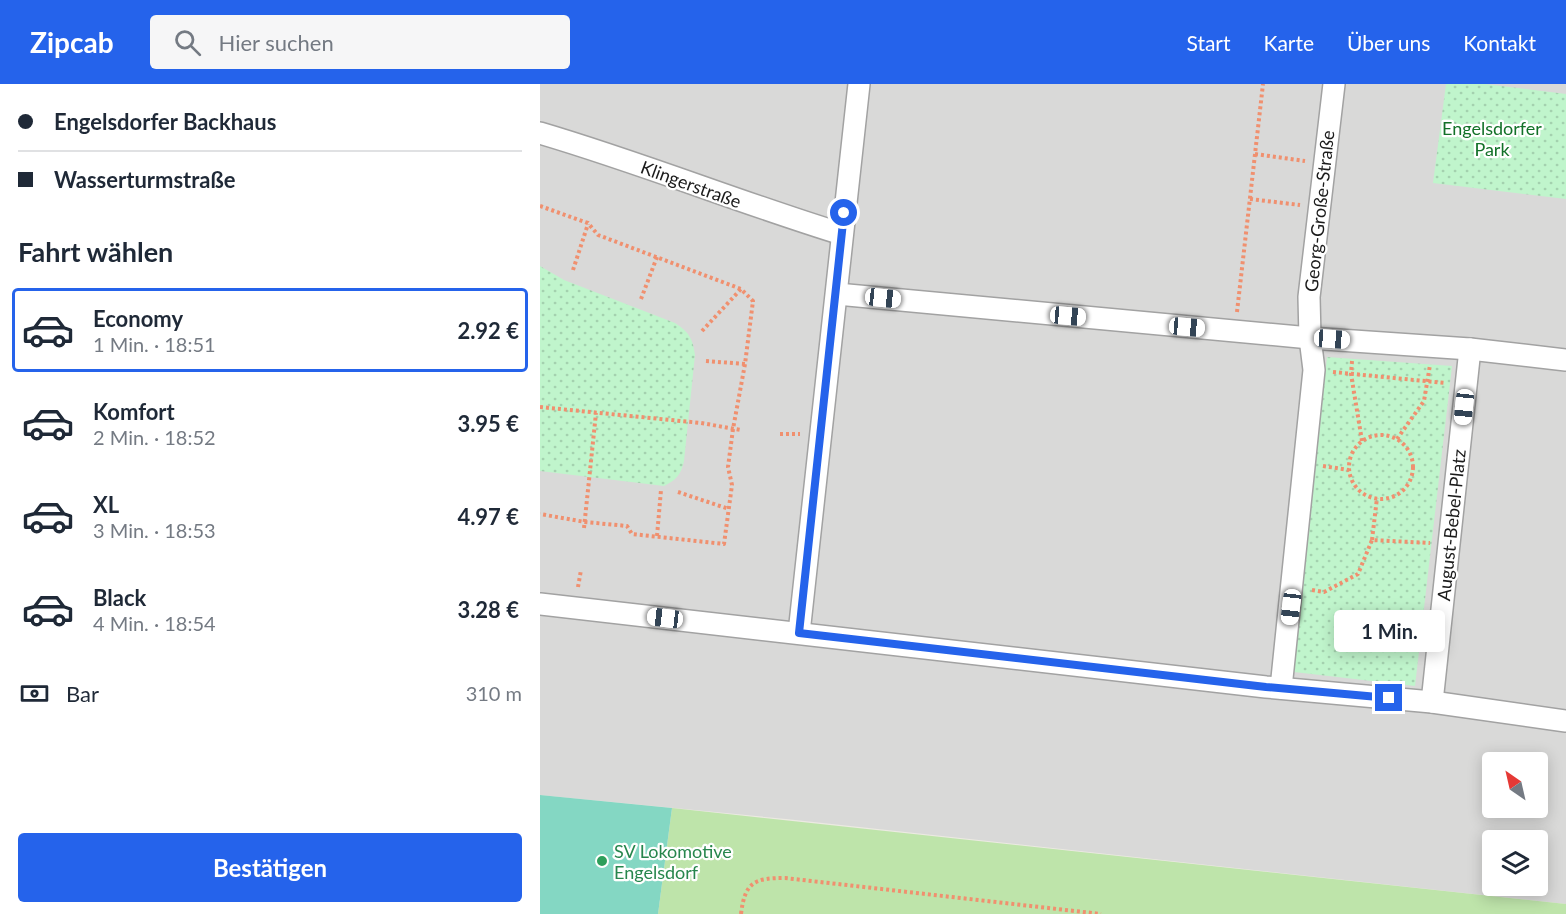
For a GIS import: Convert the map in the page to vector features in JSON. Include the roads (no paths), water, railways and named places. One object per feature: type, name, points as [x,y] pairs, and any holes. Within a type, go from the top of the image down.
[{"type":"street","points":[[799,633],[859,84]]},
{"type":"street","name":"Georg-Große-Straße","points":[[1310,338],[1309,297],[1334,84]]},
{"type":"street","name":"Klingerstraße","points":[[540,133],[594,149],[763,209],[842,234]]},
{"type":"street","points":[[837,294],[1310,338],[1470,349],[1566,360]]},
{"type":"street","points":[[1281,688],[1314,370],[1310,338]]},
{"type":"street","name":"August-Bebel-Platz","points":[[1432,702],[1470,349]]},
{"type":"street","points":[[540,604],[1281,688],[1432,702],[1566,721]]},
{"type":"place","name":"SV Lokomotive Engelsdorf","points":[[602,861]]},
{"type":"park label","name":"Engelsdorfer Park","points":[[1492,138]]}]
